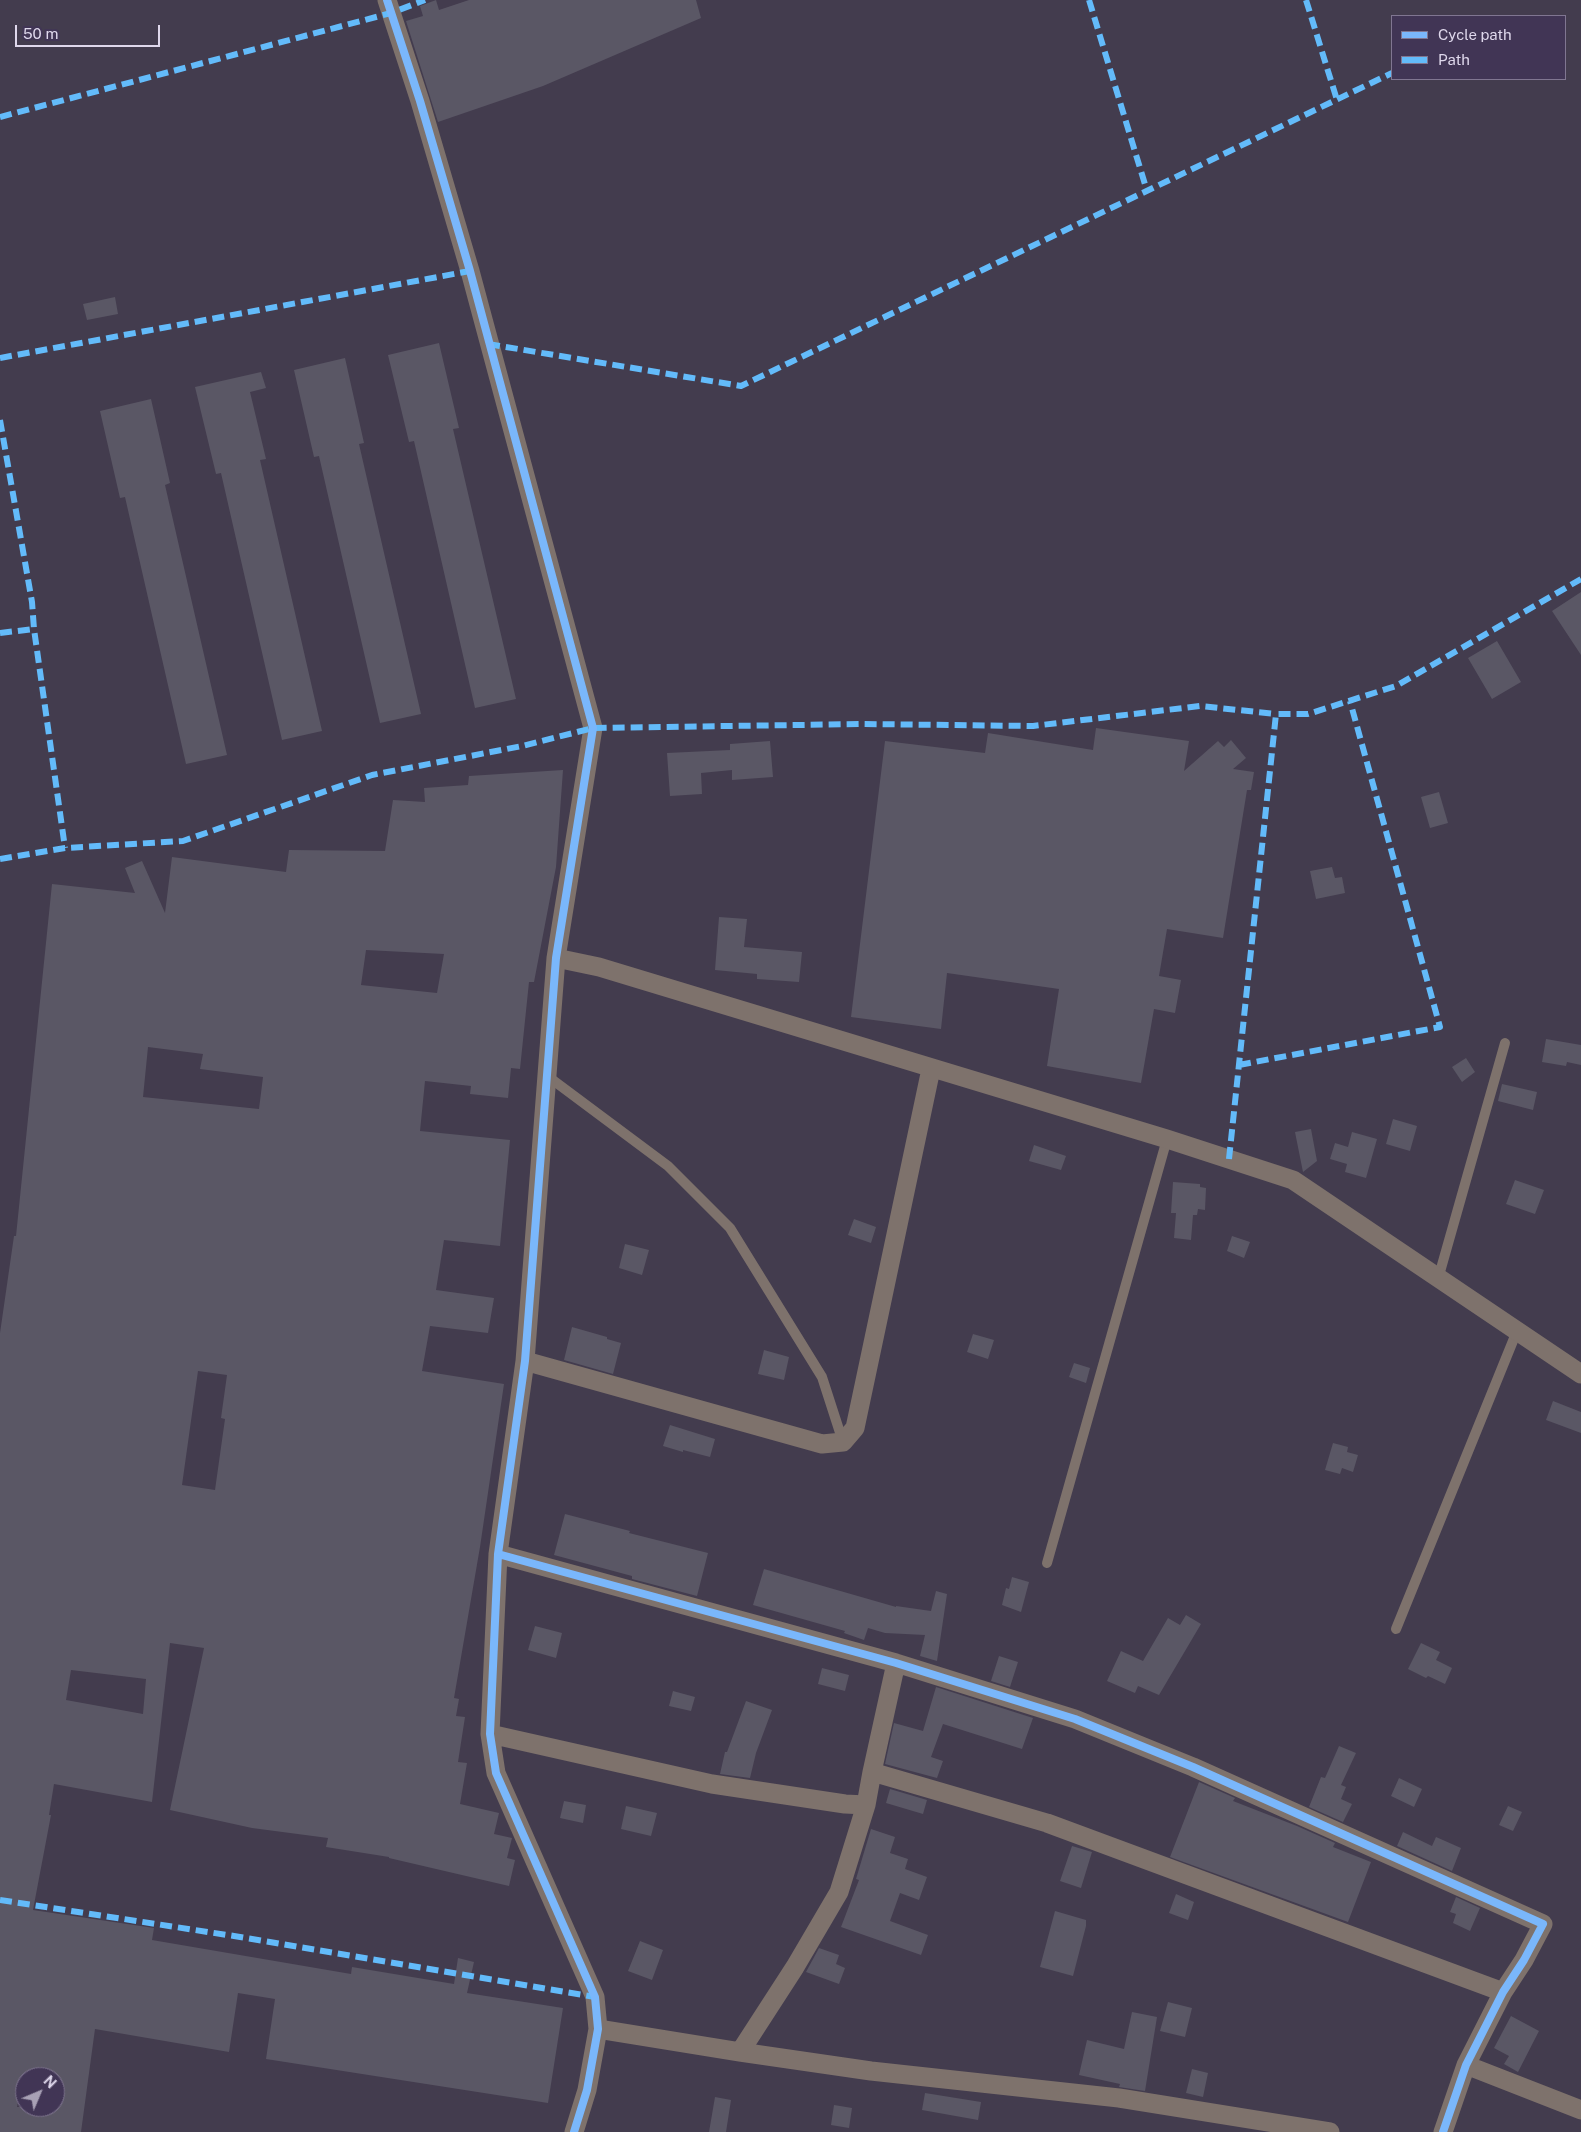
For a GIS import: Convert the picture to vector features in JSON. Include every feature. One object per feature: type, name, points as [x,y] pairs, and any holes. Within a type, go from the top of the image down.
[{"type":"street","points":[[387,0],[420,102],[470,271],[593,728],[556,958],[525,1361],[498,1554],[490,1734],[496,1773],[596,1997],[598,2029],[587,2090],[574,2132]]},
{"type":"street","points":[[556,958],[600,967],[931,1069],[1167,1139],[1294,1180],[1581,1374]]},
{"type":"street","points":[[525,1361],[822,1444],[843,1442],[855,1428],[931,1069]]},
{"type":"street","points":[[498,1554],[896,1663],[1075,1719],[1193,1767],[1543,1924],[1524,1960],[1503,1992],[1466,2064],[1443,2132]]},
{"type":"street","points":[[740,2052],[795,1967],[839,1892],[866,1805],[896,1663]]},
{"type":"street","points":[[490,1734],[712,1784],[844,1804],[866,1805]]},
{"type":"street","points":[[872,1772],[1047,1823],[1503,1992]]},
{"type":"street","points":[[598,2029],[872,2071],[1119,2098],[1330,2132]]},
{"type":"street","points":[[1466,2064],[1581,2110]]},
{"type":"lane","points":[[1438,1279],[1505,1043]]},
{"type":"lane","points":[[546,1074],[668,1166],[730,1228],[822,1377],[843,1442]]},
{"type":"lane","points":[[1047,1564],[1167,1139]]},
{"type":"lane","points":[[1396,1629],[1517,1331]]},
{"type":"building","points":[[436,0],[439,10],[469,0],[696,0],[701,18],[543,86],[438,122],[406,21],[423,16],[420,6]]},
{"type":"building","points":[[115,297],[118,314],[87,320],[83,304]]},
{"type":"building","points":[[439,343],[459,428],[453,429],[516,699],[475,708],[414,441],[409,442],[388,355]]},
{"type":"building","points":[[345,358],[364,443],[359,444],[421,714],[380,723],[319,456],[314,457],[294,370]]},
{"type":"building","points":[[261,372],[266,388],[250,392],[266,459],[260,460],[322,731],[282,740],[221,473],[216,474],[195,387]]},
{"type":"building","points":[[151,399],[170,483],[165,485],[227,755],[186,764],[125,497],[120,498],[100,411]]},
{"type":"building","points":[[1581,592],[1581,655],[1552,611]]},
{"type":"building","points":[[1497,641],[1521,682],[1492,699],[1468,658]]},
{"type":"building","points":[[1096,728],[1189,741],[1184,771],[1218,741],[1224,747],[1231,740],[1246,758],[1233,769],[1254,772],[1251,790],[1247,790],[1223,938],[1167,929],[1159,976],[1181,980],[1175,1013],[1154,1009],[1141,1083],[1047,1066],[1059,989],[947,973],[941,1029],[851,1017],[885,741],[985,753],[988,733],[1093,750]]},
{"type":"building","points":[[770,741],[773,777],[732,780],[732,770],[701,773],[702,794],[670,796],[667,753],[730,750],[730,744]]},
{"type":"building","points":[[563,770],[556,867],[534,982],[529,982],[520,1069],[511,1068],[508,1098],[470,1094],[471,1086],[425,1081],[420,1131],[510,1140],[500,1246],[444,1240],[436,1290],[494,1298],[488,1333],[430,1326],[422,1371],[504,1384],[480,1547],[454,1698],[459,1699],[456,1716],[465,1717],[458,1762],[467,1763],[460,1804],[499,1813],[494,1834],[512,1838],[507,1858],[515,1860],[509,1886],[389,1857],[326,1847],[328,1838],[252,1828],[170,1810],[204,1648],[170,1643],[152,1802],[54,1784],[49,1815],[51,1815],[33,1910],[154,1928],[152,1940],[351,1974],[352,1967],[454,1984],[458,1958],[474,1962],[467,1993],[563,2008],[548,2103],[266,2059],[275,1999],[238,1993],[229,2052],[95,2029],[81,2132],[0,2132],[0,1333],[14,1236],[16,1236],[52,884],[135,893],[125,868],[142,861],[165,913],[172,857],[286,872],[289,850],[385,851],[393,800],[425,802],[424,788],[468,785],[469,776]],"holes":[[[366,950],[444,954],[437,993],[361,985]],[[148,1047],[203,1054],[200,1069],[263,1077],[259,1109],[143,1097]],[[198,1371],[227,1375],[221,1418],[225,1419],[215,1490],[182,1485]],[[71,1670],[146,1679],[143,1714],[66,1700]]]},
{"type":"building","points":[[1439,792],[1448,823],[1430,828],[1421,797]]},
{"type":"building","points":[[1332,867],[1335,878],[1342,877],[1345,893],[1316,899],[1310,871]]},
{"type":"building","points":[[719,917],[747,919],[744,947],[802,952],[799,982],[757,979],[757,974],[715,970]]},
{"type":"building","points":[[1546,1039],[1581,1045],[1581,1065],[1567,1062],[1566,1066],[1542,1062]]},
{"type":"building","points":[[1466,1058],[1475,1072],[1462,1082],[1452,1067]]},
{"type":"building","points":[[1502,1084],[1537,1092],[1533,1110],[1498,1101]]},
{"type":"building","points":[[1393,1119],[1417,1126],[1410,1151],[1386,1144]]},
{"type":"building","points":[[1311,1129],[1317,1161],[1303,1172],[1295,1132]]},
{"type":"building","points":[[1352,1132],[1377,1139],[1366,1178],[1345,1172],[1347,1164],[1330,1159],[1335,1143],[1348,1147]]},
{"type":"building","points":[[1034,1145],[1066,1156],[1061,1170],[1029,1161]]},
{"type":"building","points":[[1515,1180],[1544,1190],[1535,1214],[1506,1204]]},
{"type":"building","points":[[1173,1182],[1200,1184],[1200,1187],[1206,1188],[1205,1210],[1198,1209],[1197,1215],[1193,1215],[1191,1240],[1174,1238],[1176,1213],[1171,1213]]},
{"type":"building","points":[[854,1219],[876,1227],[871,1243],[848,1235]]},
{"type":"building","points":[[1232,1236],[1250,1242],[1244,1258],[1227,1251]]},
{"type":"building","points":[[625,1244],[649,1250],[642,1275],[619,1268]]},
{"type":"building","points":[[572,1327],[621,1343],[613,1374],[564,1360]]},
{"type":"building","points":[[973,1334],[994,1340],[988,1359],[967,1352]]},
{"type":"building","points":[[764,1350],[789,1357],[784,1380],[758,1374]]},
{"type":"building","points":[[1074,1363],[1090,1368],[1086,1383],[1069,1377]]},
{"type":"building","points":[[1553,1401],[1581,1412],[1581,1433],[1546,1420]]},
{"type":"building","points":[[670,1425],[715,1439],[710,1457],[663,1446]]},
{"type":"building","points":[[1333,1443],[1348,1447],[1347,1452],[1358,1455],[1353,1472],[1342,1468],[1340,1474],[1325,1470]]},
{"type":"building","points":[[565,1514],[708,1553],[697,1596],[632,1579],[632,1576],[554,1555]]},
{"type":"building","points":[[764,1569],[896,1607],[931,1611],[936,1591],[947,1594],[937,1661],[920,1656],[925,1635],[885,1633],[868,1628],[864,1640],[844,1633],[845,1631],[753,1605]]},
{"type":"building","points":[[1012,1577],[1029,1582],[1021,1612],[1002,1605],[1006,1588],[1009,1589]]},
{"type":"building","points":[[1186,1615],[1201,1624],[1159,1695],[1138,1686],[1135,1693],[1107,1681],[1121,1651],[1143,1661],[1168,1618],[1180,1625]]},
{"type":"building","points":[[535,1626],[562,1633],[556,1658],[528,1650]]},
{"type":"building","points":[[1421,1643],[1440,1652],[1436,1660],[1452,1668],[1445,1684],[1428,1676],[1426,1678],[1408,1669]]},
{"type":"building","points":[[999,1656],[1018,1662],[1010,1687],[991,1681]]},
{"type":"building","points":[[822,1668],[849,1675],[845,1691],[818,1684]]},
{"type":"building","points":[[936,1687],[1033,1718],[1022,1749],[943,1724],[931,1757],[943,1761],[937,1778],[885,1764],[894,1723],[923,1731]]},
{"type":"building","points":[[673,1691],[695,1697],[691,1711],[669,1706]]},
{"type":"building","points":[[746,1701],[772,1710],[756,1753],[750,1778],[720,1774],[725,1752],[727,1752]]},
{"type":"building","points":[[1339,1746],[1356,1753],[1341,1785],[1346,1787],[1341,1799],[1352,1804],[1343,1822],[1309,1807],[1321,1777],[1325,1778]]},
{"type":"building","points":[[1399,1778],[1422,1789],[1414,1807],[1391,1796]]},
{"type":"building","points":[[1199,1782],[1235,1798],[1233,1801],[1297,1826],[1335,1843],[1333,1847],[1371,1862],[1348,1922],[1170,1857]]},
{"type":"building","points":[[890,1789],[927,1800],[923,1814],[886,1803]]},
{"type":"building","points":[[564,1801],[586,1805],[583,1823],[560,1818]]},
{"type":"building","points":[[626,1806],[657,1813],[651,1836],[621,1829]]},
{"type":"building","points":[[1508,1806],[1522,1812],[1513,1831],[1499,1825]]},
{"type":"building","points":[[871,1829],[895,1837],[890,1853],[908,1859],[905,1869],[927,1877],[919,1900],[900,1893],[890,1921],[928,1935],[921,1955],[841,1927],[859,1880],[856,1879]]},
{"type":"building","points":[[1403,1832],[1432,1846],[1436,1837],[1461,1848],[1452,1871],[1397,1846]]},
{"type":"building","points":[[1072,1846],[1092,1852],[1081,1888],[1060,1881]]},
{"type":"building","points":[[1176,1894],[1194,1902],[1188,1920],[1169,1913]]},
{"type":"building","points":[[1456,1897],[1480,1908],[1470,1931],[1453,1923],[1456,1914],[1450,1912]]},
{"type":"building","points":[[1055,1911],[1086,1920],[1073,1976],[1040,1967]]},
{"type":"building","points":[[640,1941],[663,1950],[652,1980],[628,1971]]},
{"type":"building","points":[[819,1948],[839,1955],[836,1964],[845,1968],[839,1984],[806,1972]]},
{"type":"building","points":[[1168,2002],[1192,2008],[1185,2037],[1160,2031]]},
{"type":"building","points":[[1132,2012],[1157,2017],[1145,2091],[1119,2087],[1120,2084],[1079,2075],[1087,2040],[1124,2049]]},
{"type":"building","points":[[1511,2016],[1539,2031],[1518,2072],[1504,2064],[1509,2056],[1494,2048]]},
{"type":"building","points":[[1192,2069],[1208,2073],[1203,2097],[1186,2093]]},
{"type":"building","points":[[925,2093],[981,2102],[978,2120],[922,2110]]},
{"type":"building","points":[[715,2097],[731,2100],[726,2132],[709,2132]]},
{"type":"building","points":[[834,2105],[852,2108],[849,2128],[831,2125]]},
{"type":"marked path","points":[[0,117],[391,13],[425,0]]},
{"type":"marked path","points":[[1089,0],[1147,191]]},
{"type":"marked path","points":[[1306,0],[1337,100]]},
{"type":"marked path","points":[[488,344],[741,386],[1391,73]]},
{"type":"marked path","points":[[0,358],[470,271]]},
{"type":"marked path","points":[[0,420],[32,602],[34,629],[65,848]]},
{"type":"marked path","points":[[1229,1159],[1276,714],[1308,714],[1396,686],[1581,579]]},
{"type":"marked path","points":[[0,633],[34,629]]},
{"type":"marked path","points":[[1239,1065],[1440,1027],[1350,701]]},
{"type":"marked path","points":[[0,859],[65,848],[183,841],[372,775],[522,746],[593,728],[864,724],[1033,726],[1200,706],[1276,714]]},
{"type":"marked path","points":[[0,1900],[234,1936],[595,1997]]},
{"type":"cycle path","points":[[387,0],[420,101],[470,271],[593,728],[556,958],[525,1361],[498,1554],[490,1734],[496,1773],[595,1997],[598,2029],[587,2090],[574,2132]]},
{"type":"cycle path","points":[[498,1554],[896,1663],[1075,1719],[1193,1767],[1543,1924],[1524,1960],[1503,1992],[1466,2065],[1443,2132]]}]
